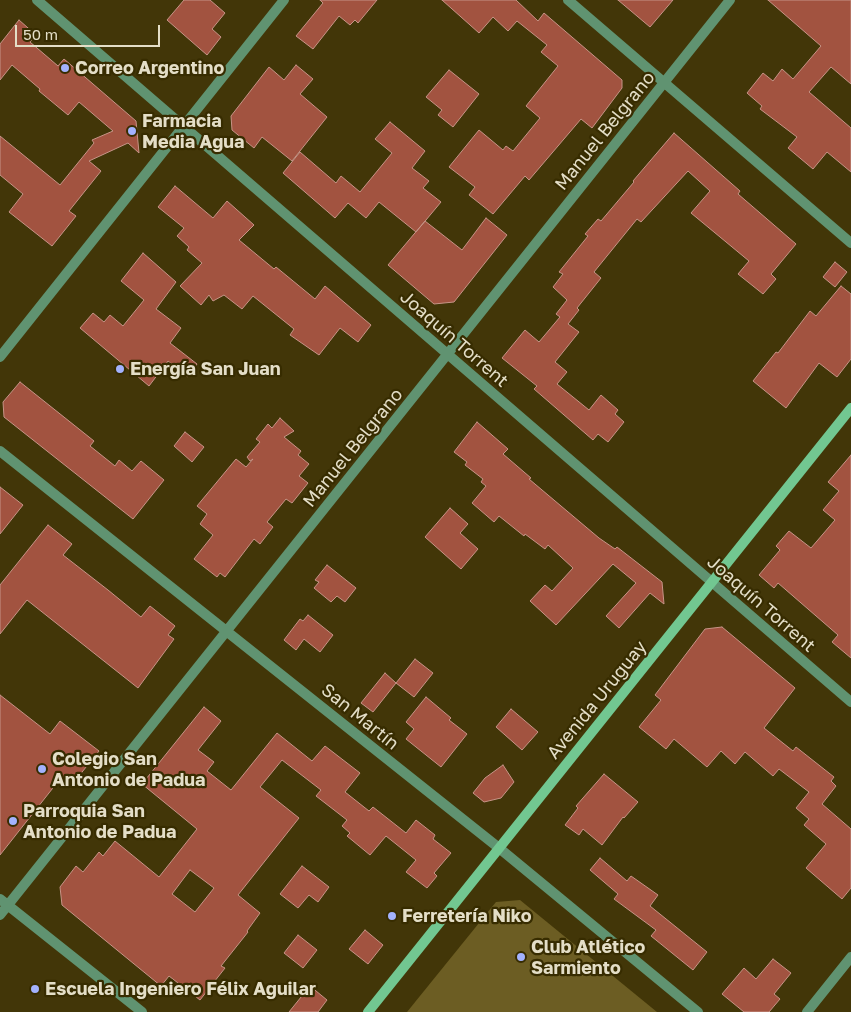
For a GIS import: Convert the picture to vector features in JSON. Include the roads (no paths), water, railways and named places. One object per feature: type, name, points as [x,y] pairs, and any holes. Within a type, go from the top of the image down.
[{"type":"main road","name":"Avenida Uruguay","points":[[368,1012],[851,408]]},
{"type":"street","name":"Joaquín Torrent","points":[[37,0],[851,702]]},
{"type":"street","points":[[0,356],[284,0]]},
{"type":"street","points":[[568,0],[851,243]]},
{"type":"street","name":"Manuel Belgrano","points":[[0,916],[4,902],[227,632],[730,0]]},
{"type":"street","name":"San Martín","points":[[0,451],[499,848],[698,1012]]},
{"type":"street","points":[[4,902],[142,1012]]},
{"type":"street","points":[[807,1012],[851,957]]},
{"type":"place","name":"Correo Argentino","points":[[65,68]]},
{"type":"place","name":"Farmacia Media Agua","points":[[132,131]]},
{"type":"place","name":"Energía San Juan","points":[[120,369]]},
{"type":"place","name":"Colegio San Antonio de Padua","points":[[42,769]]},
{"type":"place","name":"Parroquia San Antonio de Padua","points":[[13,821]]},
{"type":"place","name":"Ferretería Niko","points":[[392,916]]},
{"type":"place","name":"Club Atlético Sarmiento","points":[[521,957]]},
{"type":"place","name":"Escuela Ingeniero Félix Aguilar","points":[[35,989]]}]
